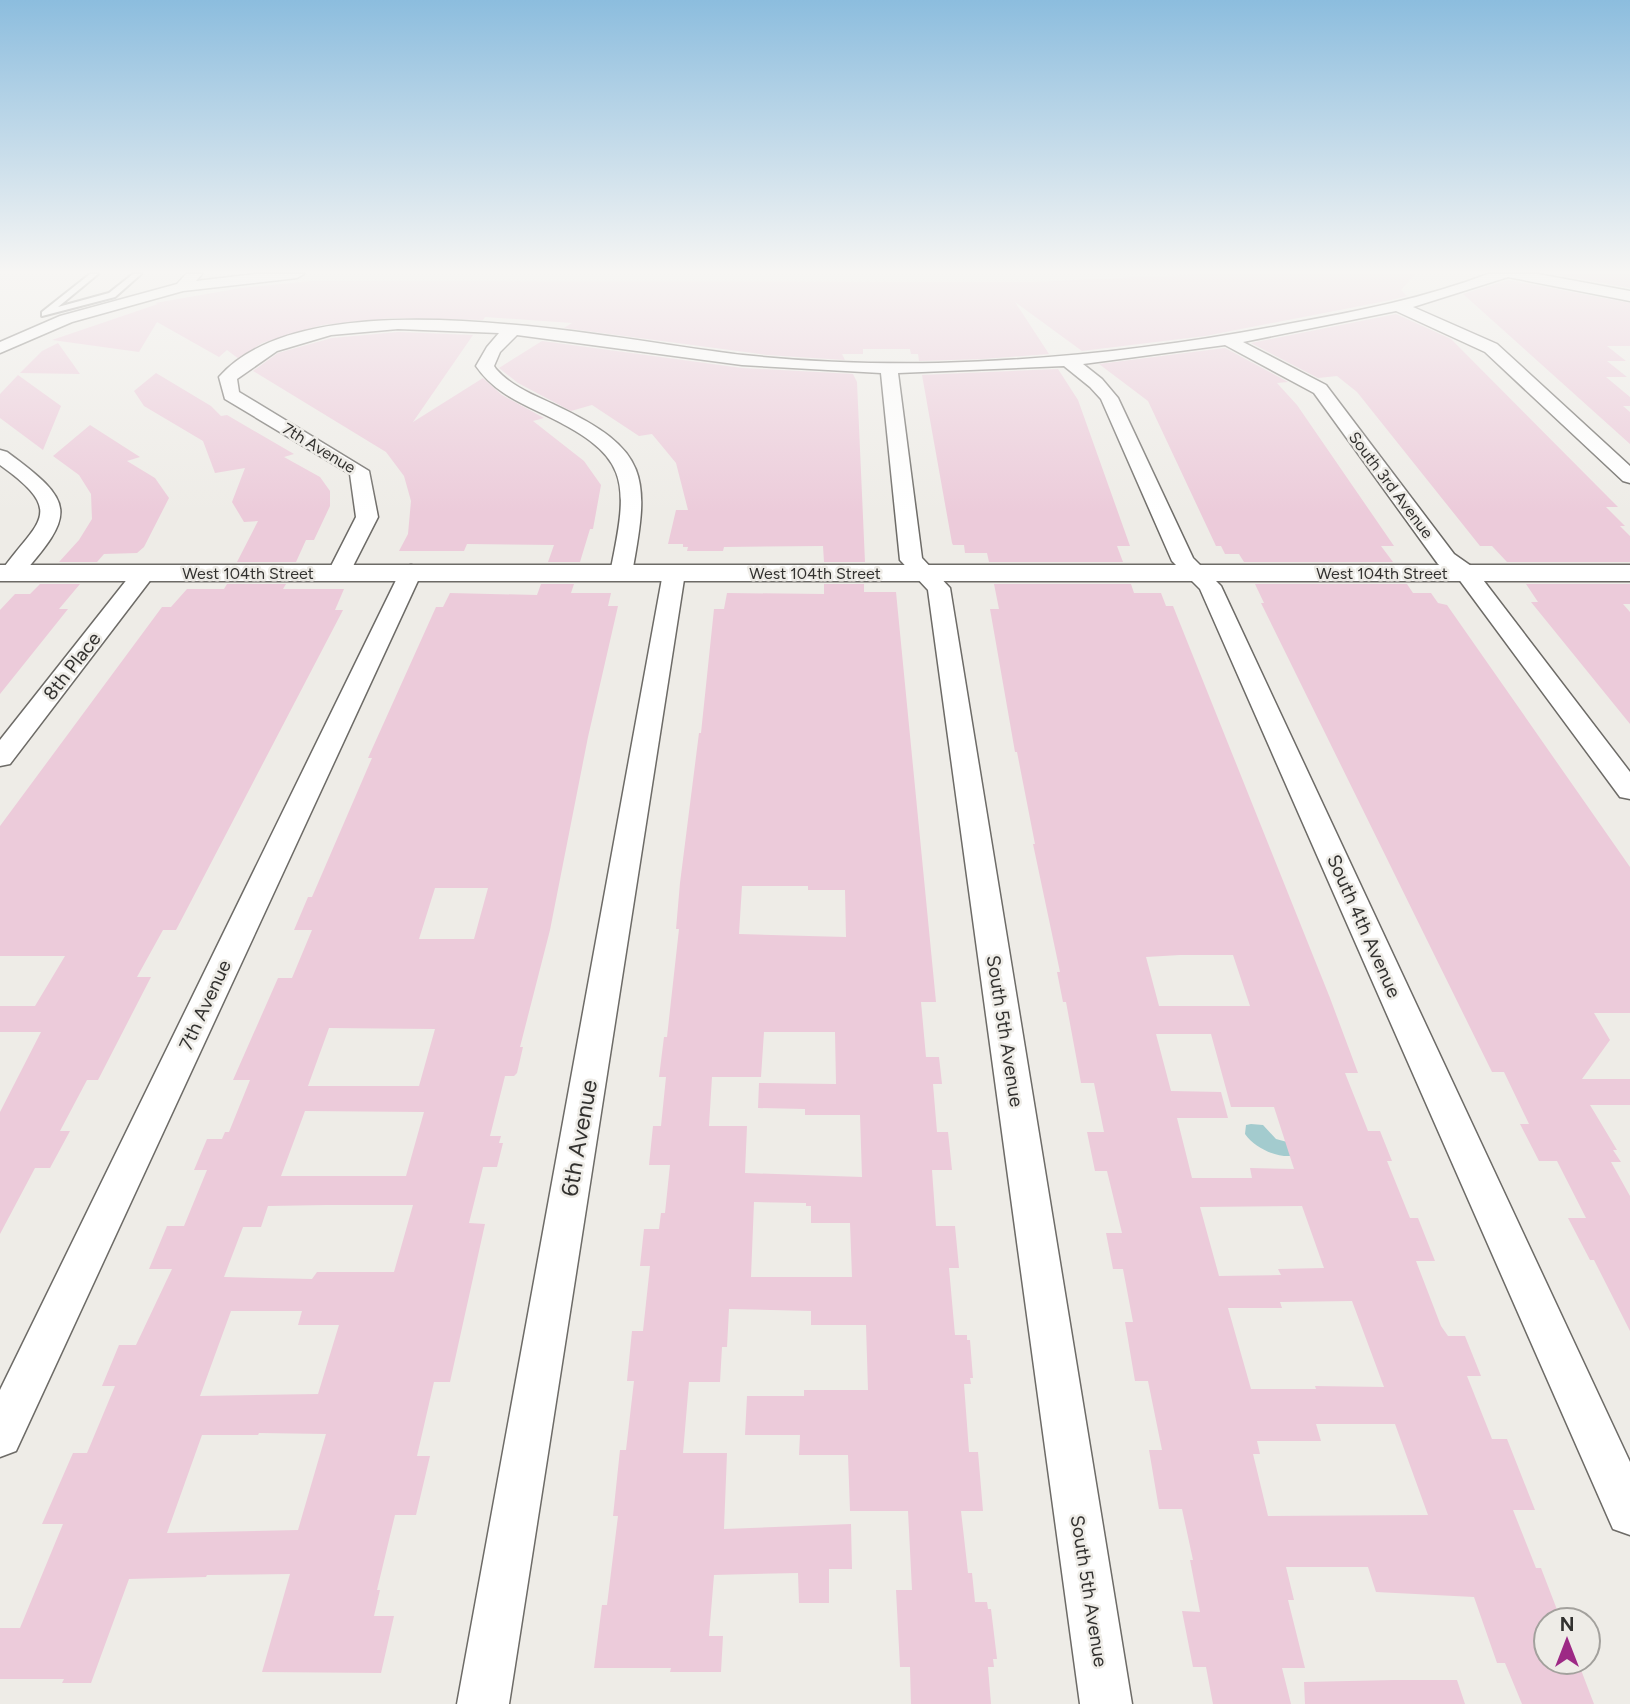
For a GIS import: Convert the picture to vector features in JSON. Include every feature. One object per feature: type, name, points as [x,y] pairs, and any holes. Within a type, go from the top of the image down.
[{"type":"street","name":"7th Avenue","points":[[254,354],[228,377],[231,395],[359,471],[367,517],[339,572]]},
{"type":"street","points":[[490,354],[485,366],[492,378],[516,394],[592,432],[613,451],[627,470],[632,486],[632,503],[621,573]]},
{"type":"street","points":[[695,354],[743,360],[889,368],[1068,361],[1128,354]]},
{"type":"street","name":"South 3rd Avenue","points":[[1253,354],[1320,389],[1447,559],[1466,573],[1630,791]]},
{"type":"street","points":[[1497,354],[1630,477]]},
{"type":"street","name":"South 4th Avenue","points":[[1068,361],[1096,383],[1109,398],[1183,561],[1210,586],[1630,1513]]},
{"type":"street","name":"South 5th Avenue","points":[[889,368],[911,561],[939,588],[1106,1704]]},
{"type":"street","points":[[0,456],[46,493],[51,507],[47,525],[37,544],[5,573]]},
{"type":"street","name":"7th Avenue","points":[[0,1437],[411,572]]},
{"type":"street","name":"West 104th Street","points":[[5,573],[1630,572]]},
{"type":"street","name":"8th Place","points":[[0,758],[144,573]]},
{"type":"street","name":"6th Avenue","points":[[483,1704],[674,573]]},
{"type":"water","points":[[1246,1125],[1263,1125],[1276,1139],[1287,1142],[1291,1156],[1272,1153],[1254,1143],[1245,1134]]},
{"type":"building","points":[[39,354],[65,354],[80,374],[20,373]]},
{"type":"building","points":[[232,354],[247,354],[239,359]]},
{"type":"building","points":[[277,354],[460,354],[413,422],[483,378],[502,395],[544,418],[533,421],[584,461],[601,485],[593,529],[590,529],[580,562],[548,562],[554,545],[467,544],[464,551],[399,551],[408,534],[411,501],[404,476],[386,452],[253,371]]},
{"type":"building","points":[[522,354],[635,354],[742,368],[853,374],[857,382],[865,562],[824,562],[823,546],[724,547],[723,551],[687,551],[688,547],[683,547],[683,544],[668,544],[676,510],[688,510],[676,463],[652,434],[639,436],[592,405],[571,411],[518,383],[499,368]]},
{"type":"building","points":[[756,354],[863,354],[842,354],[845,360]]},
{"type":"building","points":[[911,354],[1049,354],[919,361],[918,354]]},
{"type":"building","points":[[1182,354],[1235,354],[1288,382],[1277,383],[1297,405],[1394,546],[1381,546],[1393,562],[1244,562],[1239,554],[1225,554],[1221,546],[1216,546],[1148,401],[1099,364]]},
{"type":"building","points":[[1271,354],[1465,354],[1618,507],[1606,507],[1625,526],[1620,526],[1630,536],[1630,562],[1507,562],[1492,546],[1480,546],[1357,392],[1337,376],[1318,378]]},
{"type":"building","points":[[1529,354],[1617,354],[1626,361],[1607,361],[1627,377],[1606,377],[1630,397],[1630,406],[1623,406],[1630,412],[1630,444]]},
{"type":"building","points":[[1058,369],[1078,400],[1130,546],[1117,546],[1123,562],[989,562],[987,553],[965,553],[964,545],[952,543],[922,375]]},
{"type":"building","points":[[156,373],[211,406],[221,416],[227,415],[294,454],[284,457],[320,477],[330,491],[330,506],[314,540],[306,540],[296,562],[237,562],[258,521],[244,522],[232,502],[245,468],[215,473],[203,441],[144,406],[134,391]]},
{"type":"building","points":[[18,375],[61,406],[43,450],[0,418],[0,394]]},
{"type":"building","points":[[90,425],[140,457],[127,461],[155,478],[169,498],[144,547],[137,553],[104,554],[97,562],[59,562],[79,540],[92,519],[91,494],[79,475],[53,456]]},
{"type":"building","points":[[40,584],[80,584],[59,609],[68,609],[0,694],[0,610],[15,594],[30,594]]},
{"type":"building","points":[[227,584],[286,584],[283,589],[344,589],[335,610],[343,610],[176,930],[163,930],[137,977],[151,977],[98,1080],[87,1080],[60,1131],[70,1131],[50,1168],[35,1168],[0,1234],[0,1112],[41,1032],[0,1032],[0,1006],[35,1006],[65,956],[0,956],[0,826],[162,607],[171,607],[187,589],[224,589]]},
{"type":"building","points":[[541,584],[574,584],[571,593],[611,593],[608,606],[618,606],[588,737],[550,930],[520,1047],[523,1047],[517,1073],[514,1076],[505,1076],[490,1136],[501,1136],[499,1143],[503,1143],[497,1167],[483,1167],[469,1223],[485,1224],[450,1382],[434,1382],[417,1456],[430,1456],[416,1515],[395,1515],[377,1590],[380,1590],[374,1616],[394,1616],[381,1673],[262,1672],[290,1574],[207,1575],[129,1579],[91,1683],[62,1683],[64,1679],[0,1679],[0,1628],[20,1628],[63,1524],[42,1524],[73,1453],[87,1453],[115,1386],[102,1386],[119,1345],[136,1345],[172,1269],[149,1269],[167,1226],[184,1226],[207,1170],[194,1170],[207,1139],[222,1139],[225,1132],[229,1132],[250,1080],[233,1080],[278,978],[292,978],[312,930],[294,930],[308,897],[312,897],[372,758],[368,758],[436,607],[443,607],[450,593],[537,595]],"holes":[[[435,888],[488,888],[474,939],[419,939]],[[329,1028],[435,1029],[419,1086],[308,1086]],[[305,1111],[424,1112],[406,1176],[281,1176]],[[326,1205],[413,1205],[394,1272],[317,1272],[312,1279],[224,1277],[243,1227],[261,1227],[268,1206]],[[231,1311],[302,1311],[298,1325],[339,1325],[318,1394],[200,1396]],[[326,1434],[298,1530],[167,1533],[202,1435]]]},
{"type":"building","points":[[824,584],[864,584],[864,592],[896,592],[936,1002],[921,1002],[926,1057],[939,1057],[942,1084],[933,1084],[937,1132],[948,1132],[952,1170],[932,1170],[936,1226],[955,1226],[959,1268],[949,1268],[955,1335],[967,1335],[967,1340],[970,1340],[973,1378],[970,1378],[971,1384],[964,1384],[969,1452],[978,1452],[983,1511],[961,1511],[968,1573],[972,1573],[975,1602],[987,1602],[988,1609],[991,1609],[997,1659],[993,1659],[994,1667],[988,1667],[991,1704],[911,1704],[910,1667],[900,1667],[896,1590],[912,1590],[908,1511],[850,1511],[848,1455],[799,1455],[800,1435],[745,1435],[747,1396],[804,1396],[804,1390],[868,1390],[866,1325],[811,1325],[811,1311],[729,1309],[727,1347],[722,1347],[720,1382],[689,1382],[683,1453],[727,1453],[724,1529],[851,1524],[852,1569],[829,1569],[829,1603],[799,1603],[798,1573],[714,1575],[709,1636],[723,1636],[721,1672],[670,1672],[671,1668],[594,1668],[602,1605],[607,1605],[618,1516],[613,1516],[620,1450],[626,1450],[634,1381],[627,1381],[632,1331],[643,1331],[650,1266],[640,1266],[644,1229],[659,1229],[661,1213],[665,1213],[670,1165],[649,1165],[653,1126],[661,1126],[666,1077],[659,1077],[664,1037],[667,1037],[679,929],[676,929],[680,883],[701,733],[714,609],[724,609],[727,593],[824,594]],"holes":[[[742,886],[808,886],[808,890],[845,890],[846,937],[739,934]],[[764,1032],[835,1032],[836,1084],[759,1083],[758,1108],[805,1109],[805,1115],[860,1115],[862,1177],[745,1173],[747,1126],[709,1126],[712,1077],[761,1077]],[[754,1202],[806,1203],[806,1206],[811,1206],[811,1223],[850,1223],[852,1277],[751,1277]]]},
{"type":"building","points":[[994,584],[1131,584],[1134,593],[1161,593],[1166,606],[1173,606],[1358,1073],[1345,1073],[1368,1131],[1380,1131],[1392,1161],[1387,1161],[1410,1218],[1418,1218],[1435,1261],[1416,1261],[1441,1326],[1448,1336],[1465,1336],[1481,1376],[1467,1376],[1492,1439],[1507,1439],[1535,1510],[1513,1510],[1536,1568],[1541,1568],[1556,1606],[1532,1606],[1532,1676],[1583,1676],[1594,1704],[1522,1704],[1505,1663],[1497,1663],[1474,1597],[1376,1592],[1368,1567],[1286,1567],[1294,1600],[1288,1600],[1305,1668],[1282,1668],[1291,1704],[1213,1704],[1206,1667],[1193,1667],[1182,1611],[1200,1612],[1182,1509],[1159,1509],[1149,1450],[1162,1450],[1148,1381],[1135,1381],[1125,1322],[1133,1322],[1123,1269],[1113,1269],[1106,1233],[1122,1233],[1107,1171],[1095,1171],[1087,1132],[1104,1132],[1094,1083],[1081,1083],[1066,1002],[1063,1002],[1057,972],[1060,972],[1015,752],[990,609],[999,609]],"holes":[[[1233,955],[1250,1006],[1159,1006],[1146,957]],[[1156,1034],[1211,1034],[1231,1107],[1274,1107],[1294,1169],[1250,1168],[1252,1178],[1192,1178],[1177,1118],[1228,1118],[1221,1092],[1171,1091]],[[1302,1206],[1324,1268],[1278,1269],[1281,1275],[1219,1276],[1200,1207]],[[1352,1301],[1384,1387],[1251,1389],[1228,1308],[1282,1308],[1280,1302]],[[1316,1424],[1395,1424],[1428,1515],[1268,1516],[1253,1454],[1260,1454],[1257,1441],[1321,1441]]]},
{"type":"building","points":[[1255,584],[1407,584],[1413,593],[1431,593],[1438,603],[1447,605],[1630,867],[1630,1013],[1594,1013],[1610,1040],[1582,1079],[1630,1079],[1630,1105],[1590,1105],[1617,1150],[1613,1150],[1621,1162],[1611,1162],[1630,1196],[1630,1331],[1594,1260],[1590,1260],[1568,1218],[1586,1218],[1557,1161],[1539,1161],[1520,1124],[1529,1124],[1504,1072],[1492,1072],[1261,603],[1264,603]]},
{"type":"building","points":[[1526,584],[1630,584],[1630,604],[1623,604],[1630,612],[1630,724],[1531,602],[1538,602]]},
{"type":"building","points":[[1457,1680],[1465,1704],[1305,1704],[1304,1682]]}]
